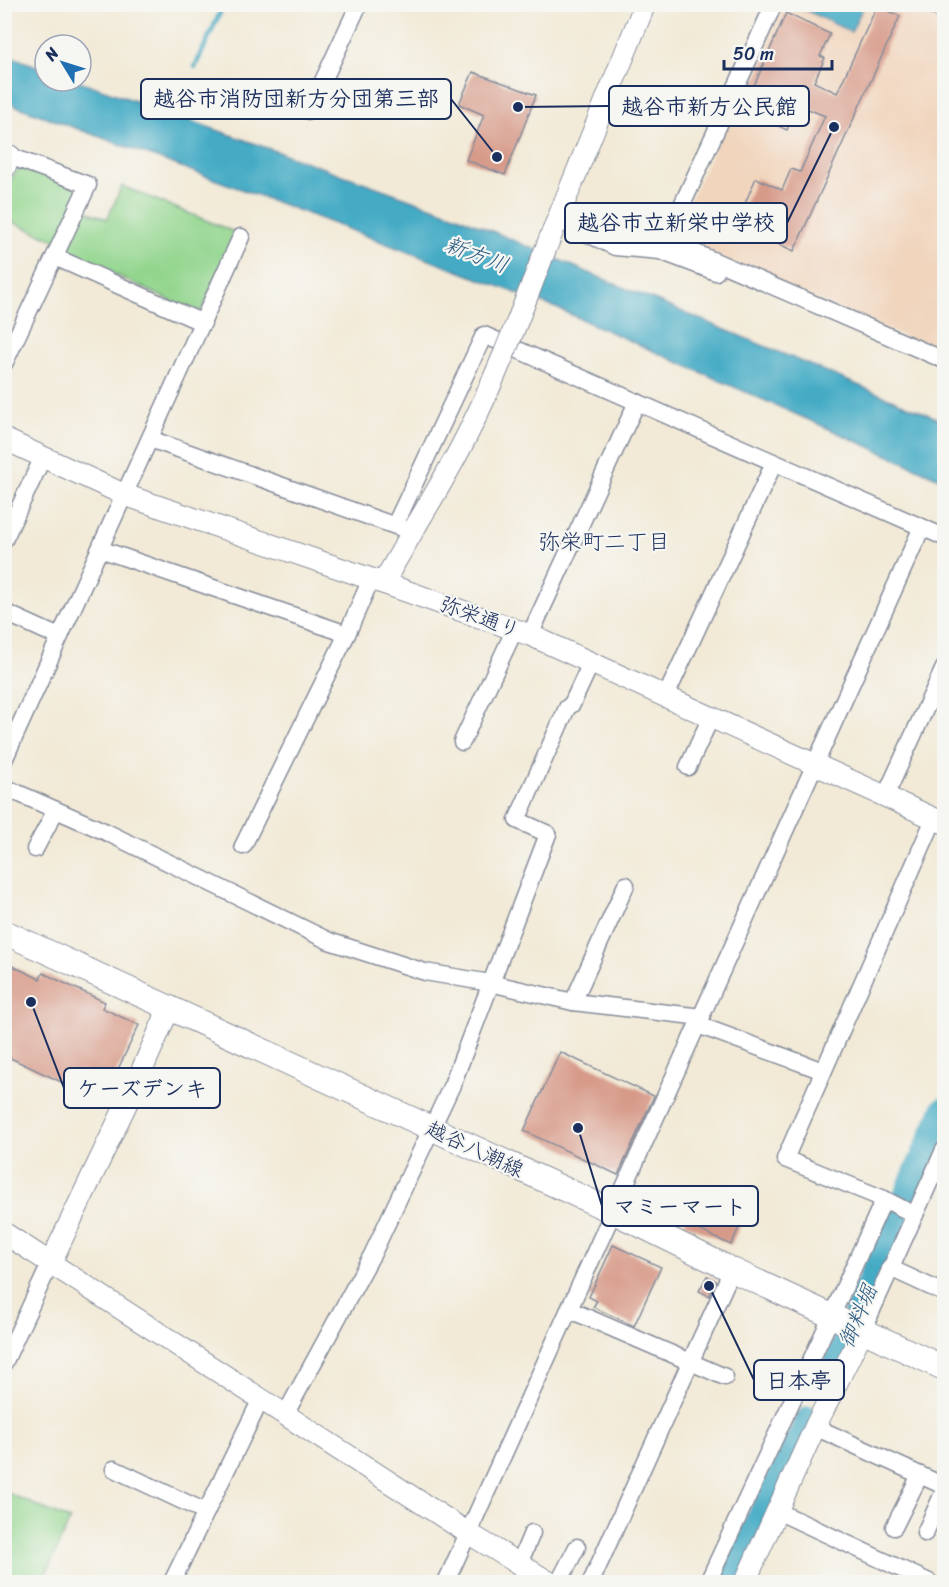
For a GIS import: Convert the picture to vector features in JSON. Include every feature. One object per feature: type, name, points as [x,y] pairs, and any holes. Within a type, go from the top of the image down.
[{"type":"main road","name":"越谷八潮線","points":[[4,932],[614,1212],[732,1270],[945,1368]]},
{"type":"street","points":[[309,111],[358,4]]},
{"type":"street","points":[[243,846],[347,634],[408,527],[448,472],[490,387],[645,4]]},
{"type":"street","points":[[774,4],[666,240],[945,360]]},
{"type":"street","points":[[930,4],[945,11]]},
{"type":"street","points":[[4,364],[88,185],[6,159]]},
{"type":"street","points":[[556,224],[615,247],[628,250],[660,251],[709,271],[743,273]]},
{"type":"street","points":[[4,760],[241,237]]},
{"type":"street","points":[[55,257],[203,323]]},
{"type":"street","points":[[408,527],[484,334],[945,537]]},
{"type":"street","points":[[462,742],[522,632],[637,402]]},
{"type":"street","name":"弥栄通り","points":[[4,439],[125,495],[522,632],[939,821]]},
{"type":"street","points":[[150,439],[408,527]]},
{"type":"street","points":[[4,540],[43,457]]},
{"type":"street","points":[[666,696],[774,463]]},
{"type":"street","points":[[446,1582],[922,527]]},
{"type":"street","points":[[100,549],[347,634]]},
{"type":"street","points":[[4,612],[59,637]]},
{"type":"street","points":[[285,1415],[374,1253],[452,1085],[548,834],[517,820],[567,708],[572,704],[591,663]]},
{"type":"street","points":[[885,798],[945,668]]},
{"type":"street","points":[[688,766],[711,717]]},
{"type":"street","points":[[4,787],[329,941],[425,972],[490,983],[573,1002],[700,1022],[823,1071]]},
{"type":"street","points":[[35,849],[56,810]]},
{"type":"street","points":[[912,1214],[886,1200],[784,1159],[939,821]]},
{"type":"street","points":[[573,1002],[626,885]]},
{"type":"street","points":[[4,1363],[134,1088],[164,1020],[166,1007]]},
{"type":"street","points":[[708,1582],[762,1464],[847,1322],[890,1268],[912,1214],[945,1150]]},
{"type":"street","points":[[745,1582],[815,1427],[886,1200]]},
{"type":"street","points":[[4,1233],[468,1533],[549,1582]]},
{"type":"street","points":[[890,1268],[945,1293]]},
{"type":"street","points":[[591,1582],[732,1270]]},
{"type":"street","points":[[570,1310],[725,1377]]},
{"type":"street","points":[[172,1582],[261,1399]]},
{"type":"street","points":[[815,1427],[945,1486]]},
{"type":"street","points":[[114,1469],[206,1512]]},
{"type":"street","points":[[894,1527],[920,1475]]},
{"type":"street","points":[[925,1533],[945,1491]]},
{"type":"street","points":[[777,1511],[929,1582]]},
{"type":"street","points":[[519,1564],[532,1533]]},
{"type":"street","points":[[558,1582],[577,1547]]},
{"type":"shaded area","points":[[781,5],[919,5],[944,16],[944,354],[673,237]]},
{"type":"green space","points":[[23,166],[76,187],[79,193],[57,241],[5,219],[6,197],[10,182],[17,170]]},
{"type":"green space","points":[[122,186],[237,233],[202,310],[194,312],[67,252],[85,210],[107,219]]},
{"type":"green space","points":[[5,1492],[70,1520],[42,1582],[5,1582]]},
{"type":"water","points":[[803,4],[864,5],[851,32],[801,8]]},
{"type":"water","name":"新方川","points":[[4,54],[33,65],[33,93],[93,93],[93,86],[455,215],[944,421],[944,480],[556,308],[5,102]]},
{"type":"building","points":[[877,6],[900,16],[794,251],[772,241],[778,226],[742,210],[756,178],[782,190],[791,169],[800,172],[825,116],[803,107],[795,126],[790,123],[787,130],[748,112],[750,106],[746,104],[786,13],[830,34],[820,56],[825,58],[814,82],[837,93]]},
{"type":"building","points":[[473,72],[536,95],[505,175],[466,160],[484,115],[459,104]]},
{"type":"building","points":[[4,962],[40,979],[43,973],[105,1002],[102,1008],[139,1025],[108,1090],[94,1084],[89,1095],[4,1055]]},
{"type":"building","points":[[560,1052],[654,1096],[618,1175],[524,1131]]},
{"type":"building","points":[[696,1197],[743,1219],[731,1245],[684,1223]]},
{"type":"building","points":[[613,1245],[661,1267],[634,1326],[593,1307],[597,1301],[589,1297]]},
{"type":"building","points":[[707,1276],[716,1281],[709,1296],[699,1291]]},
{"type":"waterway","points":[[195,67],[224,4]]},
{"type":"waterway","name":"御料堀","points":[[830,1379],[882,1250],[944,1110]]},
{"type":"waterway","name":"御料堀","points":[[727,1582],[809,1419]]},
{"type":"place","name":"越谷市新方公民館","points":[[518,107]]},
{"type":"place","name":"越谷市立新栄中学校","points":[[834,127]]},
{"type":"place","name":"越谷市消防団新方分団第三部","points":[[497,157]]},
{"type":"place","name":"ケーズデンキ","points":[[31,1002]]},
{"type":"place","name":"マミーマート","points":[[578,1128]]},
{"type":"place","name":"日本亭","points":[[709,1286]]},
{"type":"district","name":"弥栄町二丁目","points":[[604,541]]}]
